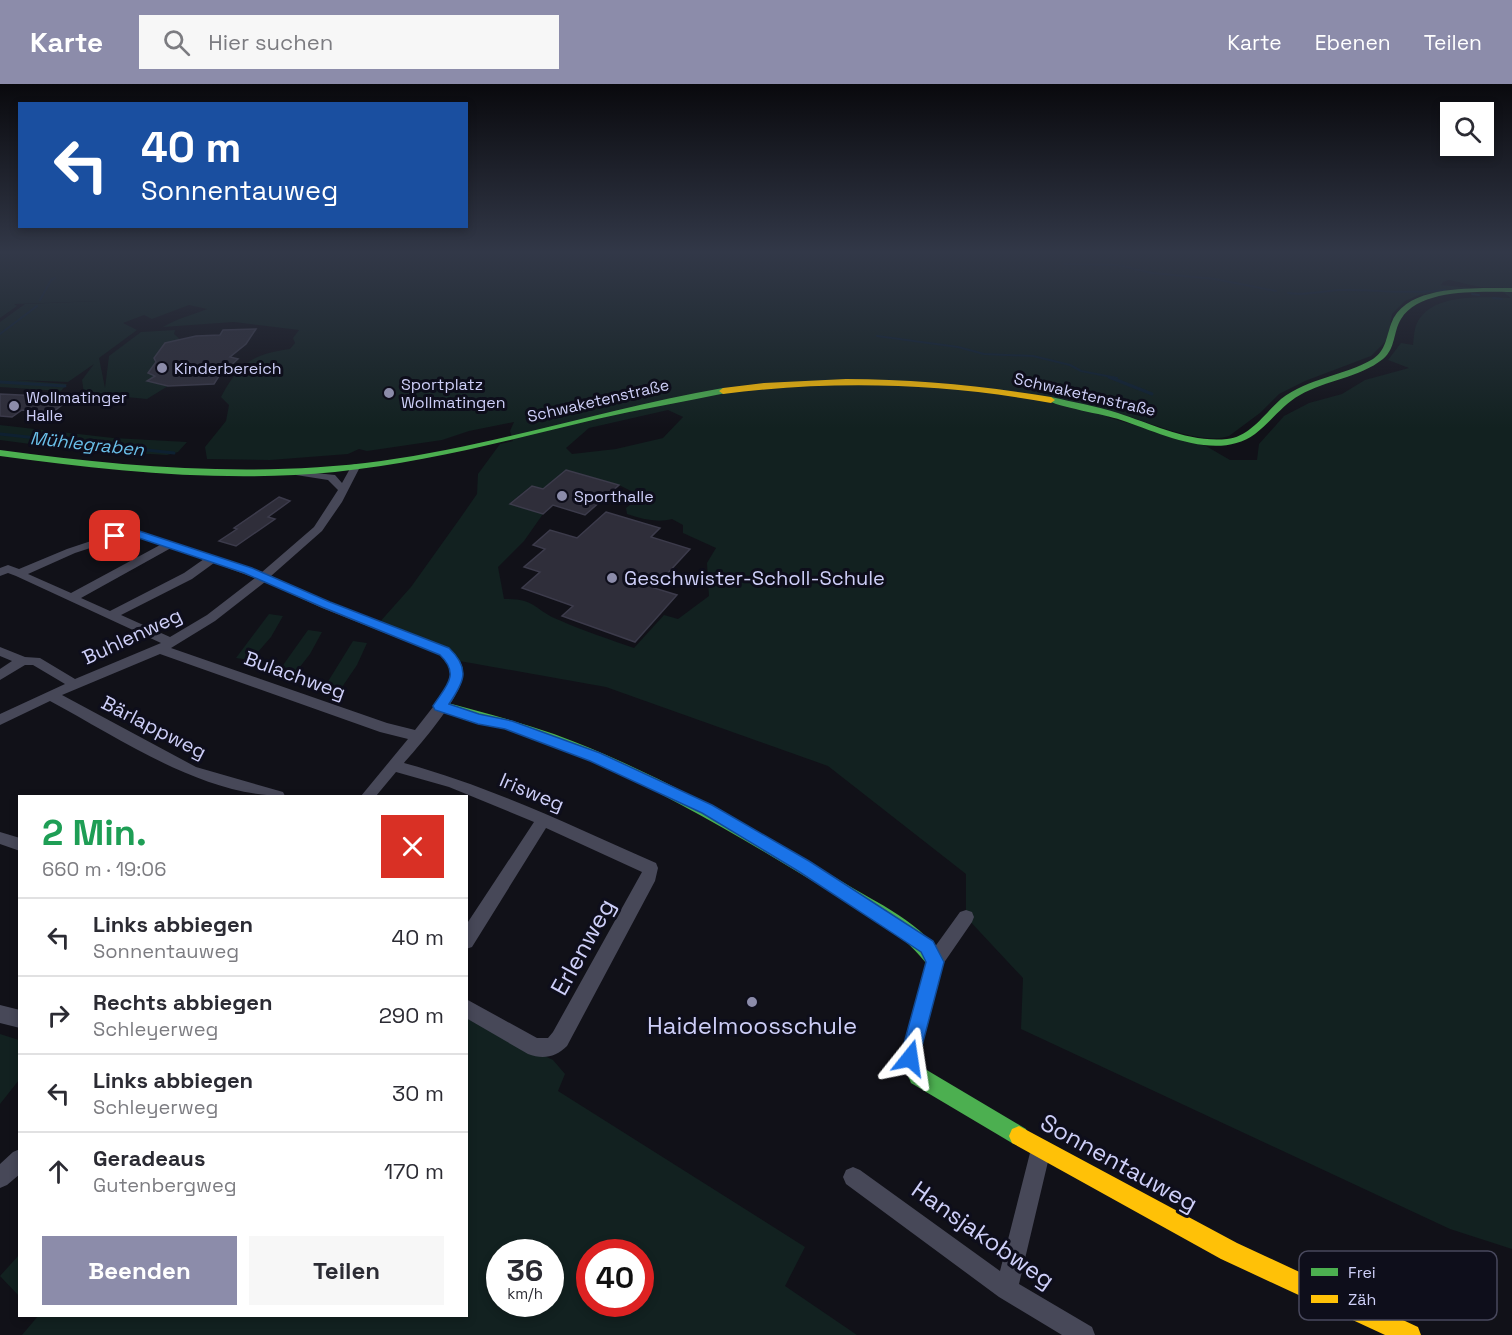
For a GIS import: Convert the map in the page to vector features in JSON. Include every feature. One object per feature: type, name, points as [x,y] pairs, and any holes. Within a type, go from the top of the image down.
[{"type":"street","name":"Schwaketenstraße","points":[[0,453],[202,474],[338,470],[439,453],[687,397],[732,389],[819,382],[914,383],[1003,392],[1114,414],[1200,440],[1226,443],[1240,439],[1288,398],[1306,387],[1360,368],[1381,357],[1392,345],[1398,317],[1404,311]]},
{"type":"street","name":"Buhlenweg","points":[[0,720],[72,685],[166,646],[212,618],[262,578],[324,523],[355,467]]},
{"type":"street","points":[[338,470],[341,490]]},
{"type":"street","points":[[297,473],[331,477],[341,490]]},
{"type":"street","points":[[0,572],[8,568],[21,573],[71,551],[130,531],[248,570],[262,578],[444,651],[454,660],[458,674],[452,690],[418,736],[369,795]]},
{"type":"street","points":[[72,598],[168,544]]},
{"type":"street","points":[[112,615],[188,576],[213,560]]},
{"type":"street","name":"Bulachweg","points":[[21,573],[22,576],[112,615],[166,646],[385,728],[418,736]]},
{"type":"street","points":[[0,651],[23,660],[35,661],[69,680],[72,685]]},
{"type":"street","points":[[0,675],[23,660]]},
{"type":"street","name":"Bärlappweg","points":[[51,695],[192,771],[275,795]]},
{"type":"street","points":[[440,706],[478,719],[507,724],[595,757],[707,809],[803,866],[900,928],[927,947],[935,962]]},
{"type":"street","name":"Irisweg","points":[[393,766],[452,782],[544,819],[650,868]]},
{"type":"street","points":[[468,938],[544,819]]},
{"type":"street","points":[[0,838],[18,844]]},
{"type":"street","name":"Erlenweg","points":[[468,1009],[535,1047],[552,1047],[560,1039],[649,876],[650,868]]},
{"type":"street","name":"Sonnentauweg","points":[[966,918],[935,962],[910,1058],[918,1076],[1041,1149],[1229,1251],[1299,1283]]},
{"type":"street","points":[[0,1014],[18,1018]]},
{"type":"street","points":[[1007,1289],[1041,1149]]},
{"type":"street","points":[[0,1178],[18,1161]]},
{"type":"street","name":"Hansjakobweg","points":[[853,1177],[1007,1289],[1084,1335]]},
{"type":"street","name":"Sonnentauweg","points":[[1378,1320],[1410,1335]]},
{"type":"shaded area","points":[[0,311],[9,311],[0,318]]},
{"type":"shaded area","points":[[15,311],[172,311],[152,319],[144,315],[123,323],[137,330],[99,358],[105,388],[109,356],[141,332],[175,330],[174,334],[182,341],[165,343],[154,358],[156,362],[148,373],[155,376],[148,381],[168,386],[147,399],[84,393],[82,380],[94,364],[68,382],[15,380],[67,384],[61,391],[0,387],[0,322]]},
{"type":"shaded area","points":[[200,311],[1395,311],[1392,314],[1388,339],[1371,356],[1305,381],[1279,394],[1260,413],[1229,436],[1204,438],[1118,413],[1107,417],[1206,446],[1230,460],[1257,460],[1259,444],[1284,416],[1309,403],[1342,394],[1365,380],[1409,368],[1388,360],[1401,343],[1413,345],[1418,321],[1426,311],[1512,311],[1512,1249],[1450,1229],[1021,1029],[1023,978],[966,917],[966,874],[828,766],[606,687],[454,660],[378,624],[411,587],[477,494],[478,474],[500,444],[513,441],[510,431],[514,422],[469,431],[442,440],[367,451],[359,449],[348,454],[270,460],[207,459],[205,447],[226,421],[229,405],[221,397],[234,376],[248,362],[257,357],[290,349],[295,343],[293,338],[299,330],[234,322],[163,327]],"holes":[[[668,410],[683,417],[663,438],[616,449],[572,454],[566,448],[589,428]],[[566,470],[619,485],[641,496],[626,508],[627,514],[650,520],[672,519],[683,525],[683,533],[716,548],[707,563],[709,596],[678,619],[664,615],[634,648],[568,624],[523,600],[504,599],[498,567],[524,541],[543,514],[510,503],[531,486],[543,489]]]},
{"type":"shaded area","points":[[0,425],[113,438],[187,442],[178,452],[167,455],[68,449],[0,440]]},
{"type":"shaded area","points":[[269,614],[283,616],[271,637],[251,660],[236,658]]},
{"type":"shaded area","points":[[308,630],[322,632],[310,654],[292,677],[276,675]]},
{"type":"shaded area","points":[[353,641],[367,643],[357,665],[340,690],[324,688]]},
{"type":"shaded area","points":[[468,1018],[553,1060],[565,1074],[558,1091],[805,1247],[785,1286],[857,1335],[22,1335],[37,1317],[468,1317]]},
{"type":"shaded area","points":[[0,1034],[18,1040],[18,1081],[0,1104]]},
{"type":"shaded area","points":[[18,1256],[18,1295],[0,1276]]},
{"type":"building","points":[[256,329],[246,344],[230,357],[238,359],[219,376],[214,384],[168,386],[147,381],[155,376],[148,373],[156,362],[154,358],[165,343],[196,336],[220,335],[223,330]]},
{"type":"building","points":[[0,394],[71,398],[53,412],[22,410],[12,417],[0,416]]},
{"type":"building","name":"Sporthalle","points":[[566,470],[619,485],[585,515],[553,505],[543,514],[510,504],[532,486],[543,489]]},
{"type":"building","points":[[279,497],[290,501],[268,517],[275,519],[236,546],[219,541],[237,529],[234,528]]},
{"type":"building","name":"Geschwister-Scholl-Schule","points":[[606,512],[660,528],[651,537],[690,549],[654,588],[677,595],[635,642],[562,616],[573,606],[522,588],[540,572],[524,567],[545,549],[533,545],[550,530],[577,538]]},
{"type":"waterway","points":[[0,334],[30,311]]},
{"type":"waterway","points":[[877,336],[958,347],[984,354],[1033,356],[1070,365],[1081,371],[1117,378]]},
{"type":"waterway","points":[[1109,377],[1152,394]]},
{"type":"waterway","points":[[0,382],[65,386]]},
{"type":"waterway","name":"Mühlegraben","points":[[0,434],[174,453]]},
{"type":"traffic: fast","points":[[1051,400],[1105,412],[1185,438],[1214,442],[1237,440],[1253,431],[1279,406],[1297,393],[1378,359],[1389,346],[1397,319],[1403,311]]},
{"type":"traffic: fast","points":[[0,453],[95,465],[190,472],[285,472],[333,469],[424,457],[637,407],[723,391]]},
{"type":"traffic: fast","points":[[440,706],[517,727],[628,771],[757,839],[897,924],[919,941],[935,961],[910,1058],[918,1076],[1019,1136]]},
{"type":"traffic: slow","points":[[723,391],[805,383],[887,382],[970,387],[1051,400]]},
{"type":"traffic: slow","points":[[1019,1136],[1229,1251],[1299,1283]]},
{"type":"traffic: slow","points":[[1378,1320],[1410,1335]]},
{"type":"place","name":"Kinderbereich","points":[[162,368]]},
{"type":"place","name":"Sportplatz Wollmatingen","points":[[389,393]]},
{"type":"place","name":"Wollmatinger Halle","points":[[14,406]]},
{"type":"place","name":"Sporthalle","points":[[562,496]]},
{"type":"place","name":"Geschwister-Scholl-Schule","points":[[612,578]]},
{"type":"place","name":"Haidelmoosschule","points":[[752,1002]]},
{"type":"route","points":[[115,536],[130,531],[248,570],[326,605],[444,651],[454,660],[458,674],[452,690],[440,706],[478,719],[507,724],[595,757],[707,809],[803,866],[900,928],[927,947],[935,962],[910,1058]]}]
